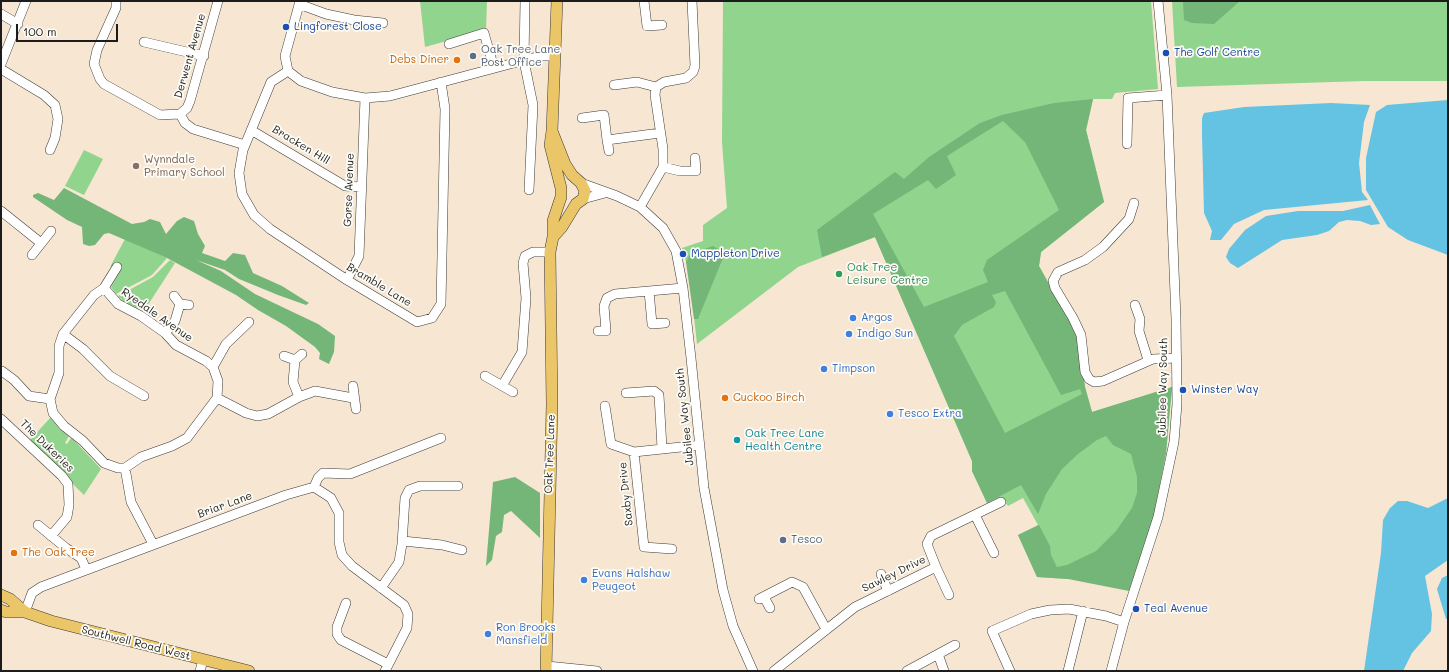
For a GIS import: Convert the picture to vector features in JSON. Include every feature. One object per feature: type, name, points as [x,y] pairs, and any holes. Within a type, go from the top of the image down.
[{"type":"main road","points":[[552,131],[565,164],[580,182],[585,191],[580,202],[569,204],[561,192],[550,145],[552,131],[556,1]]},
{"type":"main road","points":[[561,192],[570,180],[580,182]]},
{"type":"main road","name":"Oak Tree Lane","points":[[546,668],[552,404],[550,252],[553,237],[553,221],[561,192]]},
{"type":"main road","name":"Oak Tree Lane","points":[[553,237],[580,202]]},
{"type":"main road","name":"Southwell Road West","points":[[1,594],[10,599],[25,612]]},
{"type":"main road","name":"Southwell Road West","points":[[1,610],[6,612],[25,612],[51,621],[249,671]]},
{"type":"street","points":[[1,64],[26,1]]},
{"type":"street","points":[[116,1],[116,8],[98,50],[94,64],[100,79],[104,84],[160,115],[180,114],[185,123],[193,129],[245,145]]},
{"type":"street","name":"Derwent Avenue","points":[[180,114],[187,108],[190,101],[204,56],[218,1]]},
{"type":"street","points":[[525,1],[524,60],[533,105],[529,190]]},
{"type":"street","points":[[644,1],[647,26],[662,25]]},
{"type":"street","points":[[614,85],[637,82],[656,87],[664,82],[686,78],[693,72],[695,66],[692,1]]},
{"type":"street","name":"Jubilee Way South","points":[[1111,671],[1124,622],[1158,517],[1174,442],[1177,404],[1177,358],[1166,95],[1158,1]]},
{"type":"street","points":[[383,23],[354,20],[326,14],[299,2],[285,56],[288,71],[301,81],[326,90],[365,98],[390,96],[543,55],[555,56]]},
{"type":"street","points":[[1,14],[18,24]]},
{"type":"street","points":[[449,44],[484,33],[494,68]]},
{"type":"street","points":[[144,42],[204,56]]},
{"type":"street","points":[[1,69],[44,95],[55,105],[58,119],[55,138],[50,150]]},
{"type":"street","name":"Bramble Lane","points":[[288,71],[271,82],[245,145],[239,173],[242,194],[254,215],[270,229],[347,280],[417,322],[432,318],[441,304],[445,109],[441,82]]},
{"type":"street","points":[[640,207],[663,167],[655,95],[656,87]]},
{"type":"street","points":[[1127,144],[1128,98],[1166,95]]},
{"type":"street","name":"Gorse Avenue","points":[[347,280],[358,256],[365,98]]},
{"type":"street","points":[[582,118],[604,115],[608,151]]},
{"type":"street","name":"Bracken Hill","points":[[251,130],[345,186],[361,187]]},
{"type":"street","points":[[607,140],[660,133]]},
{"type":"street","points":[[663,167],[680,171],[696,171],[695,158]]},
{"type":"street","name":"Jubilee Way South","points":[[580,182],[604,193],[617,196],[640,207],[652,216],[670,239],[676,251],[683,288],[704,488],[723,590],[733,626],[753,671]]},
{"type":"street","points":[[580,202],[604,193]]},
{"type":"street","points":[[1134,203],[1129,219],[1103,247],[1085,260],[1058,272],[1053,281],[1080,335],[1085,372],[1089,379],[1094,382],[1103,381],[1148,360],[1177,358]]},
{"type":"street","points":[[1,211],[41,243]]},
{"type":"street","points":[[32,255],[51,231]]},
{"type":"street","points":[[502,386],[522,352],[526,298],[523,264],[525,256],[532,252],[550,252]]},
{"type":"street","points":[[117,267],[104,288],[94,295],[63,334],[59,346],[59,373],[50,399],[53,413],[57,419],[83,441],[99,460],[111,467],[125,468],[141,457],[172,446],[187,438],[217,398],[218,381],[213,367],[236,327],[249,322]]},
{"type":"street","name":"Ryedale Avenue","points":[[104,288],[118,304],[141,316],[165,333],[176,345],[206,361],[213,367]]},
{"type":"street","points":[[598,331],[606,331],[604,306],[607,298],[615,294],[683,288]]},
{"type":"street","points":[[649,291],[652,324],[665,323]]},
{"type":"street","points":[[165,333],[175,321],[185,304],[174,296]]},
{"type":"street","points":[[1135,304],[1140,319],[1139,331],[1148,360]]},
{"type":"street","points":[[63,334],[83,349],[110,376],[144,396]]},
{"type":"street","points":[[284,356],[299,357],[293,382],[299,397]]},
{"type":"street","points":[[2,371],[14,380],[28,396],[50,399]]},
{"type":"street","points":[[485,376],[513,392]]},
{"type":"street","points":[[353,386],[353,398],[356,409]]},
{"type":"street","points":[[217,398],[246,413],[257,416],[268,414],[299,397],[316,391],[353,398]]},
{"type":"street","points":[[626,393],[654,391],[659,396],[662,448]]},
{"type":"street","points":[[605,406],[610,444],[634,452]]},
{"type":"street","name":"The Dukeries","points":[[1,419],[62,476],[68,484],[70,505],[67,516],[51,536]]},
{"type":"street","points":[[341,607],[337,634],[341,640],[386,667],[407,628],[408,614],[404,605],[352,566],[342,555],[338,542],[339,513],[331,498],[314,487],[318,478],[323,472],[350,474],[441,438]]},
{"type":"street","name":"Saxby Drive","points":[[672,549],[644,547],[634,452],[700,445]]},
{"type":"street","points":[[125,468],[131,502],[153,544]]},
{"type":"street","points":[[381,588],[399,562],[405,498],[409,490],[420,486],[453,484]]},
{"type":"street","name":"Briar Lane","points":[[25,612],[29,598],[37,589],[86,569],[286,495],[314,487]]},
{"type":"street","name":"Sawley Drive","points":[[774,671],[854,607],[936,567],[927,544],[931,536],[1001,502]]},
{"type":"street","points":[[975,515],[994,553]]},
{"type":"street","points":[[38,525],[81,558],[86,569]]},
{"type":"street","points":[[402,541],[442,544],[462,550]]},
{"type":"street","points":[[936,567],[949,595]]},
{"type":"street","points":[[881,574],[888,591]]},
{"type":"street","points":[[770,608],[761,598],[792,582],[802,587],[826,629]]},
{"type":"street","points":[[1010,671],[992,631],[1032,614],[1050,610],[1083,611],[1124,622]]},
{"type":"street","points":[[1068,671],[1083,611]]},
{"type":"street","points":[[907,671],[955,646]]},
{"type":"street","points":[[938,654],[944,671]]},
{"type":"street","points":[[200,671],[203,660]]},
{"type":"street","points":[[546,668],[597,671]]},
{"type":"green space","points":[[420,1],[487,1],[486,30],[425,47]]},
{"type":"green space","points":[[723,1],[1151,1],[1158,89],[1115,93],[1112,99],[1093,99],[1086,130],[1104,202],[1041,252],[1039,266],[1077,334],[1085,387],[1092,412],[1172,387],[1166,453],[1153,519],[1068,579],[1037,577],[1018,535],[1038,525],[1023,498],[1008,506],[1002,497],[987,503],[972,471],[972,461],[875,237],[798,267],[697,344],[689,271],[682,248],[703,241],[703,225],[727,208],[722,142]]},
{"type":"green space","points":[[1172,1],[1448,1],[1448,81],[1364,81],[1177,87]]},
{"type":"green space","points":[[1183,1],[1240,1],[1214,24],[1192,23],[1184,20]]},
{"type":"green space","points":[[1093,99],[1086,130],[1104,202],[1041,252],[1039,266],[1077,334],[1085,387],[1092,412],[1172,387],[1166,453],[1153,519],[1129,591],[1068,579],[1037,577],[1018,535],[1039,525],[1050,546],[1051,555],[1057,567],[1067,565],[1096,551],[1116,531],[1132,508],[1137,493],[1137,477],[1131,454],[1113,445],[1106,436],[1097,440],[1078,454],[1062,469],[1046,494],[1038,514],[1021,485],[987,503],[972,471],[972,461],[875,237],[822,257],[817,230],[895,172],[904,179],[929,157],[980,123],[1002,115],[1054,103]],"holes":[[[1003,121],[1025,142],[1059,210],[987,260],[983,270],[988,282],[924,307],[873,214],[928,180],[936,189],[956,175],[947,156]],[[1005,291],[1061,395],[1080,389],[1082,394],[1005,433],[954,336],[962,325],[994,307],[996,302],[992,295]]]},
{"type":"green space","points":[[84,150],[103,159],[84,195],[65,186]]},
{"type":"green space","points":[[64,188],[132,224],[144,222],[150,219],[160,222],[166,234],[177,221],[184,217],[194,221],[198,234],[205,246],[202,253],[225,261],[233,253],[245,255],[253,273],[282,286],[309,303],[306,305],[278,295],[239,279],[225,270],[196,260],[221,271],[255,294],[318,324],[335,336],[334,352],[329,364],[319,359],[320,353],[315,347],[286,326],[236,295],[167,258],[109,233],[104,234],[95,245],[89,246],[83,244],[82,227],[67,220],[33,197],[33,195],[38,193],[54,200]]},
{"type":"green space","points":[[125,239],[167,258],[152,275],[116,294],[111,287],[122,268],[118,263],[110,267]]},
{"type":"green space","points":[[713,246],[725,253],[698,319],[694,319],[686,262],[690,254]]},
{"type":"green space","points":[[170,260],[175,263],[144,311],[124,302],[118,296],[153,277]]},
{"type":"green space","points":[[51,417],[60,429],[69,436],[65,443],[67,444],[71,438],[74,440],[101,469],[84,495],[29,441]]},
{"type":"green space","points":[[515,477],[540,493],[540,538],[511,511],[504,515],[502,532],[496,536],[492,560],[486,566],[493,482]]},
{"type":"water","points":[[1448,100],[1448,255],[1408,240],[1388,227],[1366,190],[1366,158],[1376,112],[1387,105]]},
{"type":"water","points":[[1331,103],[1370,105],[1364,122],[1359,163],[1362,192],[1368,200],[1264,210],[1234,224],[1221,240],[1210,240],[1212,231],[1204,213],[1202,118],[1204,113],[1244,107]]},
{"type":"water","points":[[1370,205],[1380,224],[1371,225],[1360,221],[1347,220],[1339,222],[1329,231],[1317,235],[1282,240],[1238,268],[1230,263],[1226,257],[1229,249],[1245,230],[1266,216],[1298,211],[1343,211]]},
{"type":"water","points":[[1448,498],[1448,560],[1425,576],[1432,614],[1431,631],[1412,653],[1403,671],[1364,671],[1381,553],[1383,520],[1390,508],[1398,501],[1407,501],[1428,508]]},
{"type":"water","points":[[1448,575],[1448,618],[1446,619],[1437,589],[1442,578]]},
{"type":"place","name":"Lingforest Close","points":[[286,27]]},
{"type":"place","name":"The Golf Centre","points":[[1166,53]]},
{"type":"place","name":"Oak Tree Lane Post Office","points":[[473,56]]},
{"type":"place","name":"Debs Diner","points":[[457,60]]},
{"type":"place","name":"Wynndale Primary School","points":[[136,166]]},
{"type":"place","name":"Mappleton Drive","points":[[683,254]]},
{"type":"place","name":"Oak Tree Leisure Centre","points":[[839,274]]},
{"type":"place","name":"Argos","points":[[853,318]]},
{"type":"place","name":"Indigo Sun","points":[[849,334]]},
{"type":"place","name":"Timpson","points":[[824,369]]},
{"type":"place","name":"Winster Way","points":[[1183,390]]},
{"type":"place","name":"Cuckoo Birch","points":[[725,398]]},
{"type":"place","name":"Tesco Extra","points":[[890,414]]},
{"type":"place","name":"Oak Tree Lane Health Centre","points":[[737,440]]},
{"type":"place","name":"Tesco","points":[[783,540]]},
{"type":"place","name":"The Oak Tree","points":[[14,553]]},
{"type":"place","name":"Evans Halshaw Peugeot","points":[[584,580]]},
{"type":"place","name":"Teal Avenue","points":[[1136,609]]},
{"type":"place","name":"Ron Brooks Mansfield","points":[[488,634]]}]
